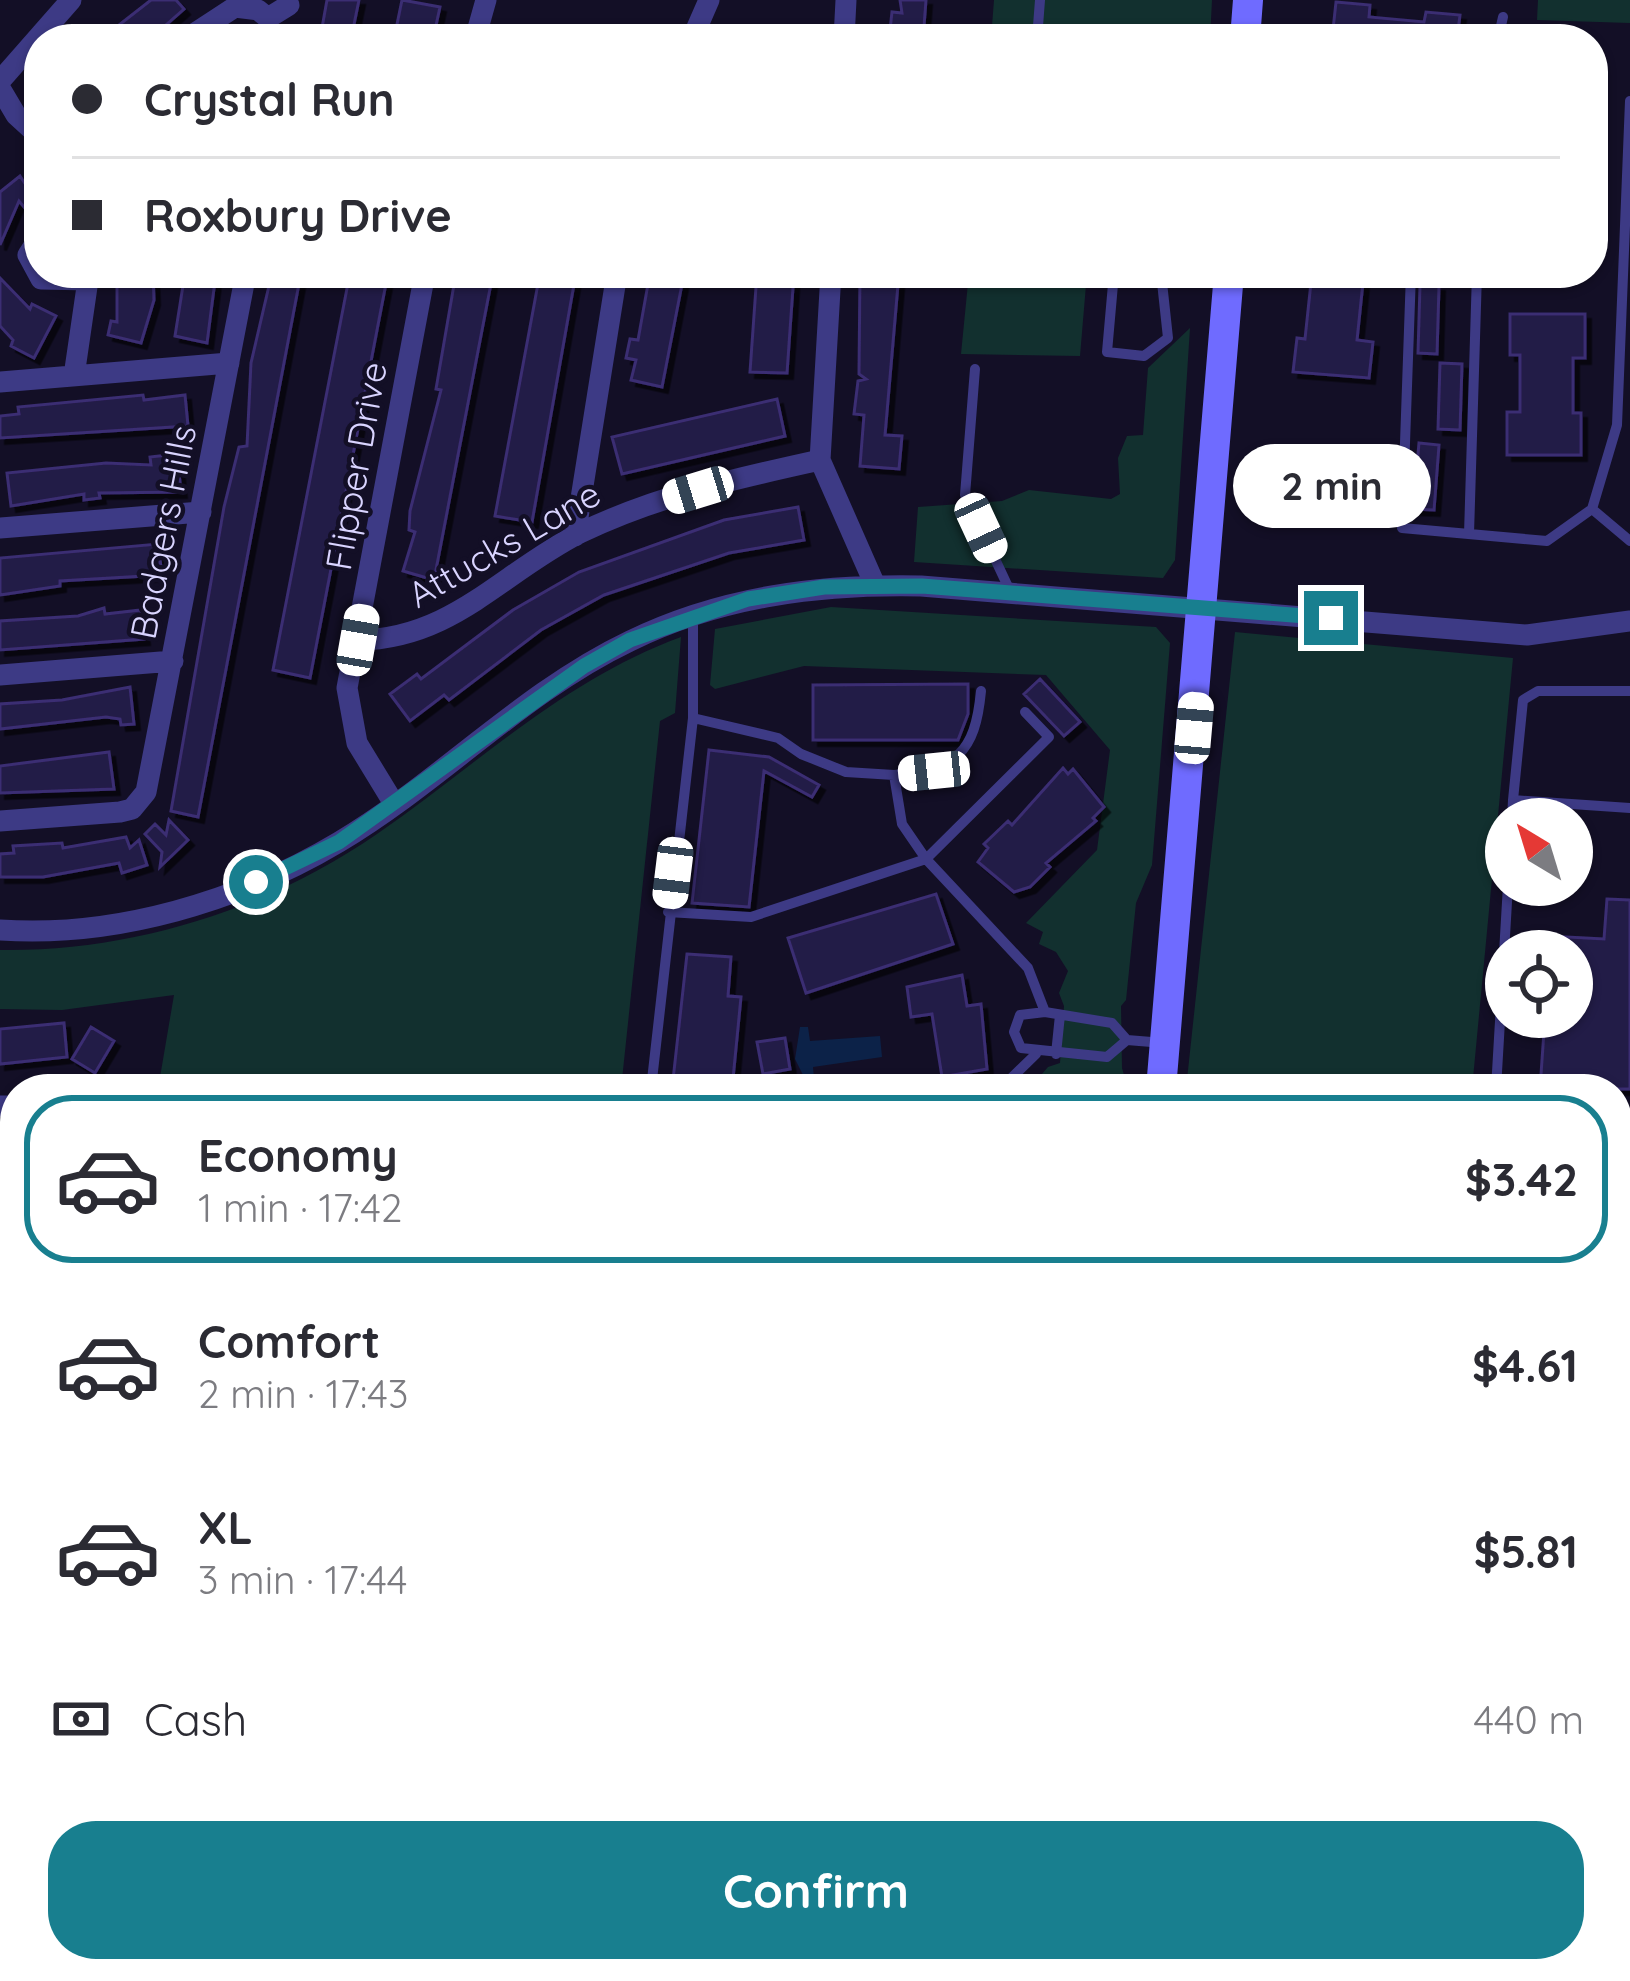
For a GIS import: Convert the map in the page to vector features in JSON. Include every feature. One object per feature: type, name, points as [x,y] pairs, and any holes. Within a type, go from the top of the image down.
[{"type":"main road","points":[[1162,1074],[1228,288]]},
{"type":"street","points":[[276,24],[289,5]]},
{"type":"street","points":[[209,24],[235,7],[258,10],[270,24]]},
{"type":"street","points":[[8,113],[0,84],[24,51]]},
{"type":"street","points":[[74,376],[87,288]]},
{"type":"street","name":"Badgers Hills","points":[[0,821],[120,812],[140,802],[244,288]]},
{"type":"street","name":"Flipper Drive","points":[[393,802],[357,743],[347,688],[422,288]]},
{"type":"street","points":[[575,536],[615,288]]},
{"type":"street","points":[[830,288],[820,460],[875,585]]},
{"type":"street","points":[[0,382],[229,364]]},
{"type":"street","name":"Attucks Lane","points":[[358,640],[392,640],[432,628],[575,536],[629,511],[711,485],[820,460]]},
{"type":"street","points":[[0,528],[201,512]]},
{"type":"street","points":[[0,930],[102,925],[172,913],[256,882],[339,842],[584,666],[630,640],[748,599],[875,585],[1204,606],[1527,634],[1630,621]]},
{"type":"street","points":[[0,675],[172,661]]},
{"type":"lane","points":[[1501,24],[1503,17]]},
{"type":"lane","points":[[1411,288],[1402,528],[1547,541],[1592,509],[1617,425],[1624,373],[1630,100]]},
{"type":"lane","points":[[1113,288],[1107,352],[1144,356],[1168,338],[1163,288]]},
{"type":"lane","points":[[1469,534],[1477,288]]},
{"type":"lane","points":[[975,369],[965,496],[1011,593]]},
{"type":"lane","points":[[1592,509],[1625,528],[1630,542]]},
{"type":"lane","points":[[652,1074],[693,718],[693,616]]},
{"type":"lane","points":[[1513,798],[1523,700],[1538,691],[1630,691]]},
{"type":"lane","points":[[693,718],[778,738],[846,772],[894,775],[934,771],[963,751],[977,734],[981,692]]},
{"type":"lane","points":[[668,912],[751,917],[926,859],[1049,736],[1025,712]]},
{"type":"lane","points":[[894,775],[902,824],[926,859],[1028,968],[1046,1012]]},
{"type":"lane","points":[[1593,805],[1630,808]]},
{"type":"lane","points":[[1497,1074],[1507,906]]},
{"type":"lane","points":[[1126,1040],[1112,1023],[1046,1012],[1028,1012],[1016,1022],[1021,1048],[1036,1054],[1107,1057],[1126,1040],[1166,1043]]},
{"type":"lane","points":[[1056,1054],[1060,1015]]},
{"type":"lane","points":[[1015,1074],[1036,1054]]},
{"type":"green space","points":[[994,0],[1212,0],[1211,24],[992,24]]},
{"type":"green space","points":[[1538,0],[1630,0],[1630,23],[1537,20]]},
{"type":"green space","points":[[968,288],[1086,288],[1080,356],[961,354]]},
{"type":"green space","points":[[1190,328],[1175,560],[1163,578],[914,562],[918,507],[1002,501],[1029,490],[1111,499],[1120,494],[1118,458],[1127,436],[1143,435],[1148,368]]},
{"type":"green space","points":[[831,607],[1156,627],[1170,643],[1152,865],[1136,903],[1126,1000],[1121,1006],[1124,1074],[1042,1074],[1060,1063],[1064,1006],[1059,993],[1068,971],[1056,952],[1039,944],[1043,932],[1026,923],[1097,850],[1110,750],[1046,675],[804,666],[715,689],[710,685],[715,629]]},
{"type":"green space","points":[[1235,632],[1513,658],[1500,798],[1485,798],[1485,906],[1489,906],[1473,1074],[1188,1074]]},
{"type":"green space","points":[[681,637],[675,713],[660,721],[623,1074],[161,1074],[174,995],[62,1010],[0,1009],[0,950],[50,949],[148,934],[244,905],[290,884],[377,834],[523,725],[638,655]]},
{"type":"water","points":[[800,1027],[808,1027],[810,1041],[880,1036],[882,1057],[813,1067],[814,1074],[802,1074],[795,1059]]},
{"type":"building","points":[[151,0],[176,0],[184,9],[167,24],[120,24]]},
{"type":"building","points":[[327,0],[359,0],[354,24],[323,24]]},
{"type":"building","points":[[402,0],[440,7],[436,24],[397,24]]},
{"type":"building","points":[[900,0],[926,0],[924,24],[891,24],[892,12],[902,13]]},
{"type":"building","points":[[1336,2],[1370,5],[1369,17],[1424,22],[1426,12],[1460,15],[1459,24],[1334,24]]},
{"type":"building","points":[[20,176],[24,182],[24,207],[19,201],[0,245],[0,192]]},
{"type":"building","points":[[0,278],[30,309],[32,304],[56,316],[34,358],[11,346],[13,340],[0,326]]},
{"type":"building","points":[[117,288],[154,288],[141,343],[108,335],[111,321],[117,322]]},
{"type":"building","points":[[183,288],[214,288],[207,343],[175,336]]},
{"type":"building","points":[[268,288],[298,288],[198,817],[171,811],[224,507],[239,447],[247,446],[251,363]]},
{"type":"building","points":[[347,288],[385,288],[310,678],[273,670]]},
{"type":"building","points":[[453,288],[490,288],[434,580],[403,571],[415,532],[409,530],[410,511],[441,390],[436,389]]},
{"type":"building","points":[[537,288],[573,288],[532,522],[495,516]]},
{"type":"building","points":[[647,288],[681,288],[662,387],[631,380],[636,360],[626,358],[630,339],[638,340]]},
{"type":"building","points":[[756,288],[793,288],[787,373],[750,372]]},
{"type":"building","points":[[860,288],[898,288],[885,435],[902,436],[899,469],[860,466],[864,415],[854,414],[858,381],[866,379],[859,374]]},
{"type":"building","points":[[1310,288],[1362,288],[1357,340],[1373,342],[1369,378],[1293,372],[1297,338],[1305,339]]},
{"type":"building","points":[[1420,288],[1439,288],[1437,354],[1418,353]]},
{"type":"building","points":[[1510,314],[1585,314],[1585,358],[1573,358],[1573,413],[1581,413],[1581,455],[1507,455],[1507,412],[1520,412],[1520,355],[1510,355]]},
{"type":"building","points":[[1440,363],[1462,364],[1460,430],[1438,429]]},
{"type":"building","points":[[143,395],[144,400],[185,395],[188,426],[0,438],[0,416],[19,414],[18,407]]},
{"type":"building","points":[[777,399],[785,436],[622,474],[612,437]]},
{"type":"building","points":[[1419,443],[1439,445],[1434,510],[1413,509]]},
{"type":"building","points":[[177,454],[181,492],[99,493],[100,498],[84,500],[84,494],[11,506],[7,473],[106,463],[151,465],[150,457]]},
{"type":"building","points":[[798,507],[804,540],[729,553],[604,595],[541,630],[449,700],[444,695],[410,721],[390,694],[417,674],[421,679],[513,610],[579,572],[724,520]]},
{"type":"building","points":[[158,544],[162,575],[60,581],[60,586],[0,595],[0,558]]},
{"type":"building","points":[[104,608],[105,614],[141,610],[144,639],[0,650],[0,621],[78,616]]},
{"type":"building","points":[[1040,679],[1080,722],[1064,736],[1024,694]]},
{"type":"building","points":[[968,684],[968,714],[958,740],[813,740],[813,685]]},
{"type":"building","points":[[130,687],[134,724],[121,725],[120,719],[106,717],[0,729],[0,704],[62,700]]},
{"type":"building","points":[[709,750],[769,757],[819,785],[812,797],[764,771],[749,907],[692,903]]},
{"type":"building","points":[[109,752],[114,789],[0,793],[0,766]]},
{"type":"building","points":[[1063,768],[1068,774],[1073,769],[1104,807],[1093,818],[1096,821],[1046,863],[1050,867],[1030,887],[1014,892],[978,862],[988,848],[984,844],[1008,821],[1012,825]]},
{"type":"building","points":[[169,820],[188,840],[160,867],[162,852],[145,834],[155,824],[166,835]]},
{"type":"building","points":[[126,837],[130,848],[139,840],[147,865],[122,873],[119,863],[43,877],[0,877],[0,854],[14,853],[13,846],[62,843],[63,848]]},
{"type":"building","points":[[936,894],[953,944],[806,993],[788,938]]},
{"type":"building","points":[[1607,899],[1630,900],[1630,1074],[1541,1074],[1544,1038],[1593,1038],[1593,938],[1604,939]]},
{"type":"building","points":[[687,954],[731,957],[728,996],[741,997],[733,1074],[674,1074]]},
{"type":"building","points":[[962,975],[967,1006],[981,1004],[987,1069],[942,1074],[932,1014],[911,1017],[907,987]]},
{"type":"building","points":[[64,1023],[67,1057],[0,1064],[0,1029]]},
{"type":"building","points":[[91,1027],[114,1041],[95,1073],[72,1059]]},
{"type":"building","points":[[785,1038],[790,1069],[763,1074],[757,1042]]},
{"type":"route","points":[[256,882],[339,842],[584,666],[630,640],[748,599],[824,587],[922,586],[1331,618]]}]
